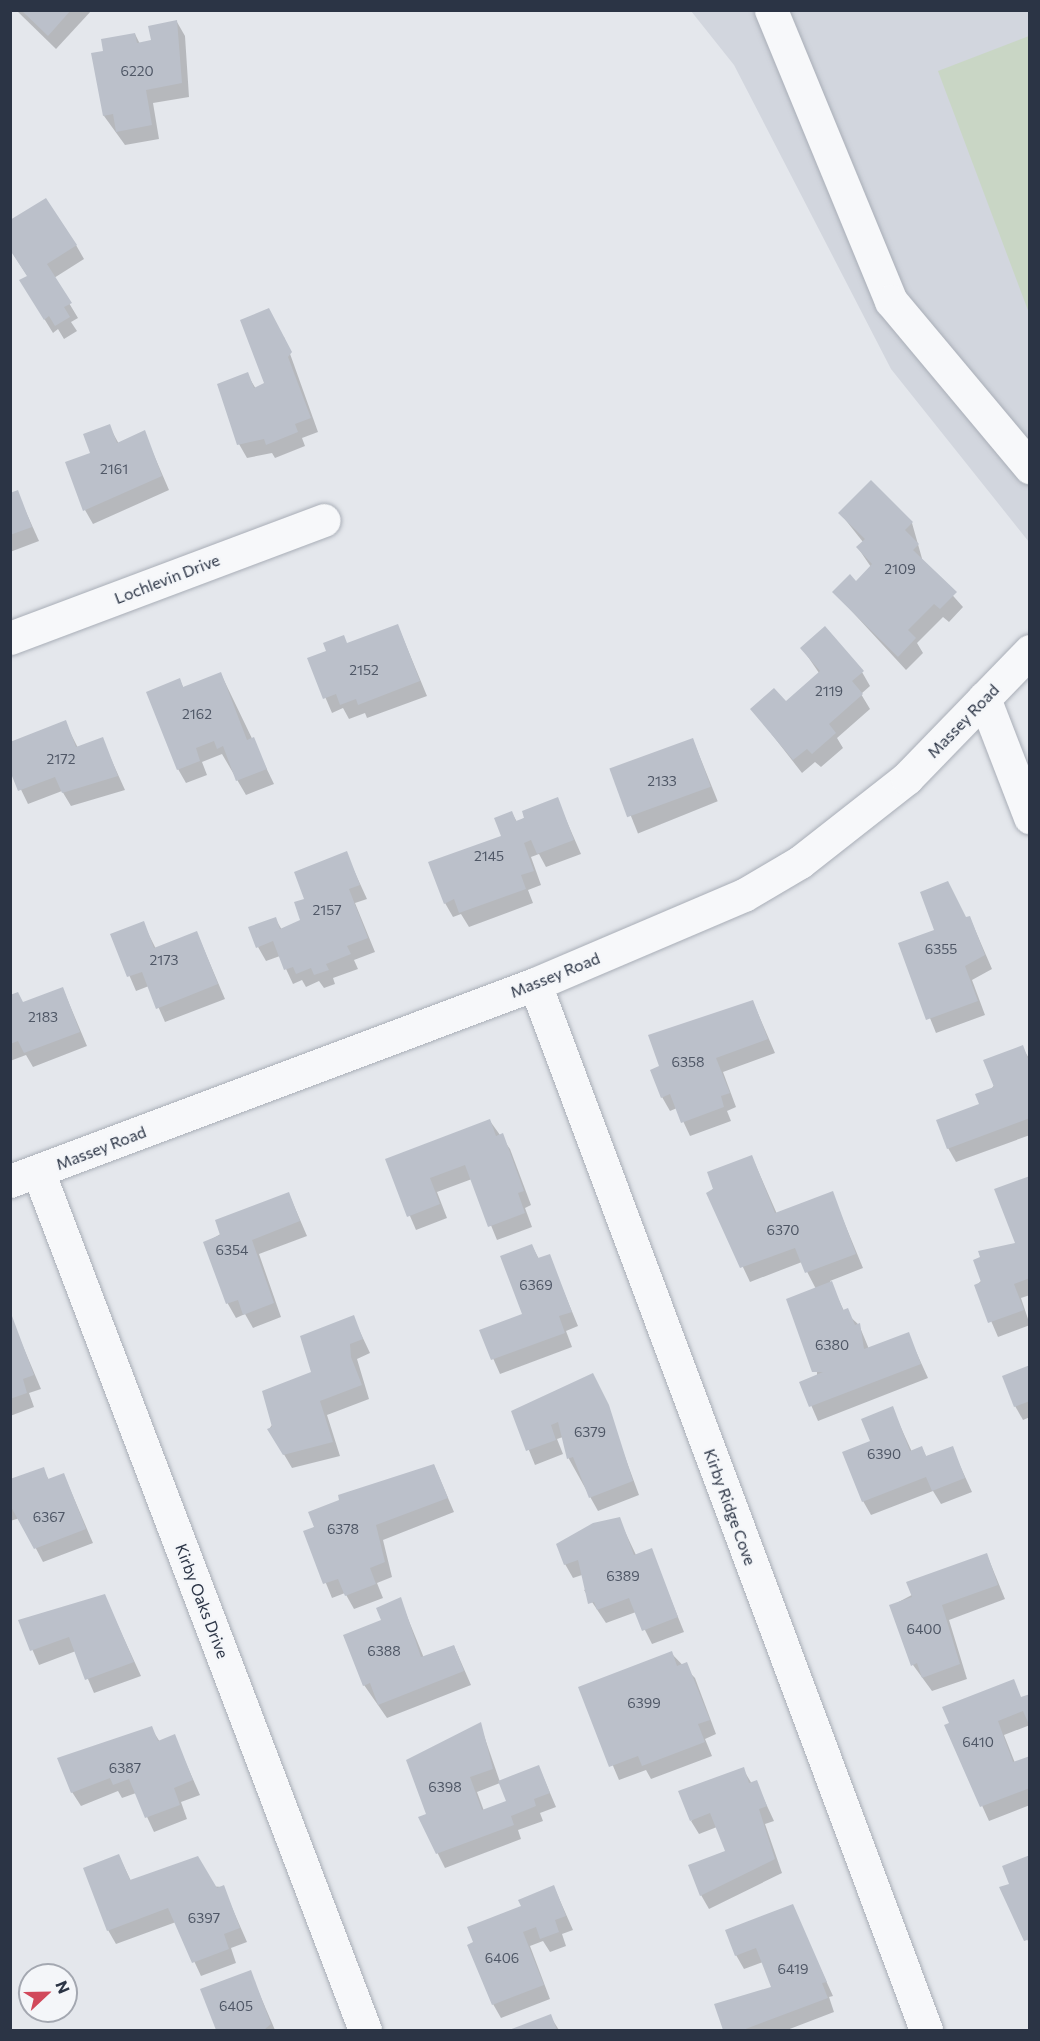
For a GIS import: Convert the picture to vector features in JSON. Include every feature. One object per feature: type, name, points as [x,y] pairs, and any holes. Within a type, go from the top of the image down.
[{"type":"street","points":[[771,10],[891,301],[1029,467]]},
{"type":"street","name":"Lochlevin Drive","points":[[10,638],[324,520]]},
{"type":"street","name":"Massey Road","points":[[24,1176],[535,984],[683,923],[800,862],[907,778],[1029,651]]},
{"type":"street","points":[[984,698],[1029,817]]},
{"type":"street","name":"Kirby Ridge Cove","points":[[535,984],[926,2031]]},
{"type":"street","name":"Kirby Oaks Drive","points":[[24,1176],[365,2031]]},
{"type":"shaded area","points":[[691,11],[1029,11],[1029,542],[891,369],[734,65]]},
{"type":"green space","points":[[1029,36],[1029,313],[938,71]]},
{"type":"building","points":[[21,10],[71,10],[48,36]]},
{"type":"building","points":[[177,20],[182,83],[146,90],[152,125],[116,132],[113,114],[103,116],[91,53],[103,51],[101,39],[135,33],[137,43],[151,40],[148,26]]},
{"type":"building","points":[[46,198],[77,245],[47,264],[72,303],[64,307],[70,317],[55,326],[49,316],[44,320],[19,280],[27,276],[10,250],[10,220]]},
{"type":"building","points":[[269,308],[292,352],[288,357],[311,418],[295,424],[298,432],[266,445],[264,439],[237,445],[217,384],[248,372],[254,388],[264,383],[240,320]]},
{"type":"building","points":[[110,424],[117,443],[145,430],[162,476],[83,511],[65,462],[90,453],[83,434]]},
{"type":"building","points":[[871,480],[913,522],[905,530],[919,544],[913,550],[957,592],[940,609],[934,604],[908,630],[916,638],[898,657],[832,592],[850,574],[856,581],[872,564],[856,547],[865,539],[838,513]]},
{"type":"building","points":[[18,490],[32,527],[10,535],[10,493]]},
{"type":"building","points":[[398,624],[420,681],[358,705],[356,699],[340,705],[336,694],[323,699],[307,658],[326,651],[323,643],[344,635],[347,643]]},
{"type":"building","points":[[825,626],[864,671],[852,681],[863,694],[829,724],[836,733],[812,754],[807,749],[793,760],[750,709],[774,688],[786,701],[820,671],[800,648]]},
{"type":"building","points":[[221,672],[247,740],[254,737],[267,769],[236,781],[223,746],[217,749],[214,741],[196,748],[200,761],[177,770],[146,692],[180,678],[183,687]]},
{"type":"building","points":[[66,720],[76,747],[103,737],[118,776],[62,793],[55,777],[18,791],[10,771],[10,742]]},
{"type":"building","points":[[693,738],[711,787],[627,817],[609,768]]},
{"type":"building","points":[[558,797],[574,840],[537,854],[531,840],[524,843],[534,871],[521,875],[526,889],[459,913],[454,899],[444,904],[428,862],[501,836],[494,818],[512,811],[516,821],[524,818],[522,811]]},
{"type":"building","points":[[347,851],[360,885],[349,889],[368,938],[347,946],[351,954],[326,964],[329,970],[314,975],[311,968],[296,974],[293,967],[284,970],[273,941],[256,948],[248,927],[276,917],[280,929],[300,920],[294,902],[304,899],[294,872]]},
{"type":"building","points":[[948,881],[966,917],[970,916],[985,955],[965,966],[978,1001],[926,1020],[898,943],[934,930],[920,892]]},
{"type":"building","points":[[144,921],[154,948],[197,931],[218,984],[156,1009],[142,972],[127,977],[110,934]]},
{"type":"building","points":[[63,987],[80,1032],[24,1053],[18,1041],[10,1044],[10,995],[18,992],[23,1002]]},
{"type":"building","points":[[753,1000],[768,1039],[716,1058],[730,1093],[721,1096],[724,1107],[681,1123],[670,1094],[661,1098],[650,1070],[659,1066],[648,1035]]},
{"type":"building","points":[[1023,1045],[1030,1064],[1030,1118],[947,1149],[936,1120],[979,1104],[975,1094],[994,1087],[983,1060]]},
{"type":"building","points":[[490,1119],[496,1136],[503,1133],[524,1191],[518,1193],[525,1213],[488,1227],[465,1165],[430,1178],[440,1204],[407,1217],[385,1159]]},
{"type":"building","points":[[752,1155],[775,1213],[833,1191],[856,1254],[805,1273],[795,1248],[740,1268],[706,1193],[713,1189],[707,1172]]},
{"type":"building","points":[[1030,1176],[1030,1278],[1014,1284],[1024,1310],[988,1323],[974,1285],[981,1282],[973,1260],[980,1257],[978,1251],[1015,1243],[994,1189]]},
{"type":"building","points":[[289,1192],[300,1221],[252,1240],[274,1303],[243,1315],[238,1300],[226,1304],[203,1242],[220,1235],[215,1220]]},
{"type":"building","points":[[532,1244],[538,1258],[550,1254],[572,1312],[559,1316],[565,1333],[491,1360],[479,1330],[522,1314],[500,1256]]},
{"type":"building","points":[[832,1281],[843,1310],[848,1308],[855,1325],[860,1323],[864,1349],[909,1332],[921,1364],[809,1407],[799,1382],[823,1372],[812,1372],[786,1299]]},
{"type":"building","points":[[354,1315],[363,1339],[350,1344],[351,1357],[362,1385],[320,1401],[333,1442],[283,1455],[267,1429],[272,1427],[262,1391],[311,1372],[300,1336]]},
{"type":"building","points":[[12,1316],[34,1375],[23,1379],[27,1393],[10,1399]]},
{"type":"building","points":[[1030,1365],[1030,1401],[1014,1407],[1002,1376]]},
{"type":"building","points":[[593,1373],[609,1405],[633,1481],[589,1498],[573,1457],[567,1459],[558,1422],[551,1425],[556,1440],[526,1451],[511,1411]]},
{"type":"building","points":[[893,1406],[910,1451],[922,1446],[926,1456],[953,1446],[965,1478],[932,1491],[926,1477],[862,1502],[842,1452],[870,1441],[861,1419]]},
{"type":"building","points":[[434,1464],[448,1498],[376,1525],[385,1562],[370,1568],[376,1584],[345,1596],[338,1579],[323,1584],[303,1531],[314,1527],[308,1512],[339,1500],[338,1495]]},
{"type":"building","points":[[44,1467],[48,1479],[64,1473],[86,1529],[34,1549],[10,1505],[10,1479]]},
{"type":"building","points":[[620,1517],[634,1555],[652,1548],[678,1617],[642,1631],[629,1598],[597,1610],[594,1602],[588,1604],[578,1560],[564,1565],[556,1544],[593,1523]]},
{"type":"building","points":[[987,1553],[998,1585],[942,1605],[960,1664],[922,1678],[917,1663],[911,1666],[889,1605],[912,1597],[906,1582]]},
{"type":"building","points":[[105,1594],[134,1662],[85,1680],[69,1637],[30,1651],[18,1620]]},
{"type":"building","points":[[401,1597],[421,1657],[454,1645],[464,1671],[378,1705],[370,1683],[363,1686],[343,1635],[381,1620],[376,1608]]},
{"type":"building","points":[[672,1651],[677,1666],[687,1662],[710,1720],[698,1724],[705,1742],[642,1766],[638,1756],[609,1767],[578,1687]]},
{"type":"building","points":[[1014,1679],[1021,1697],[1030,1694],[1030,1727],[1023,1711],[998,1721],[1013,1762],[1030,1756],[1030,1788],[980,1807],[944,1725],[949,1723],[942,1707]]},
{"type":"building","points":[[481,1722],[493,1769],[470,1777],[482,1810],[506,1801],[498,1781],[539,1765],[550,1793],[534,1799],[536,1806],[511,1816],[514,1825],[436,1854],[418,1817],[426,1814],[406,1760]]},
{"type":"building","points":[[152,1726],[158,1741],[175,1734],[193,1780],[174,1788],[180,1805],[145,1818],[129,1779],[113,1785],[110,1778],[71,1793],[57,1758]]},
{"type":"building","points":[[744,1767],[749,1783],[757,1780],[767,1806],[759,1809],[775,1859],[700,1896],[688,1865],[725,1851],[710,1813],[690,1821],[678,1791]]},
{"type":"building","points":[[119,1854],[130,1880],[198,1856],[217,1888],[224,1885],[240,1928],[224,1934],[229,1949],[192,1963],[168,1908],[107,1931],[83,1868]]},
{"type":"building","points":[[1030,1855],[1030,1939],[1024,1941],[999,1887],[1009,1884],[1002,1866]]},
{"type":"building","points":[[554,1885],[566,1916],[555,1920],[559,1932],[540,1939],[536,1927],[523,1932],[544,1985],[492,2005],[467,1945],[473,1942],[467,1927],[521,1906],[518,1900]]},
{"type":"building","points":[[793,1904],[827,1982],[822,1983],[828,1998],[743,2030],[723,2030],[714,2004],[771,1987],[756,1948],[735,1956],[725,1930]]},
{"type":"building","points":[[251,1970],[271,2024],[264,2030],[216,2030],[200,1989]]},
{"type":"building","points":[[551,2014],[557,2030],[509,2030]]}]
